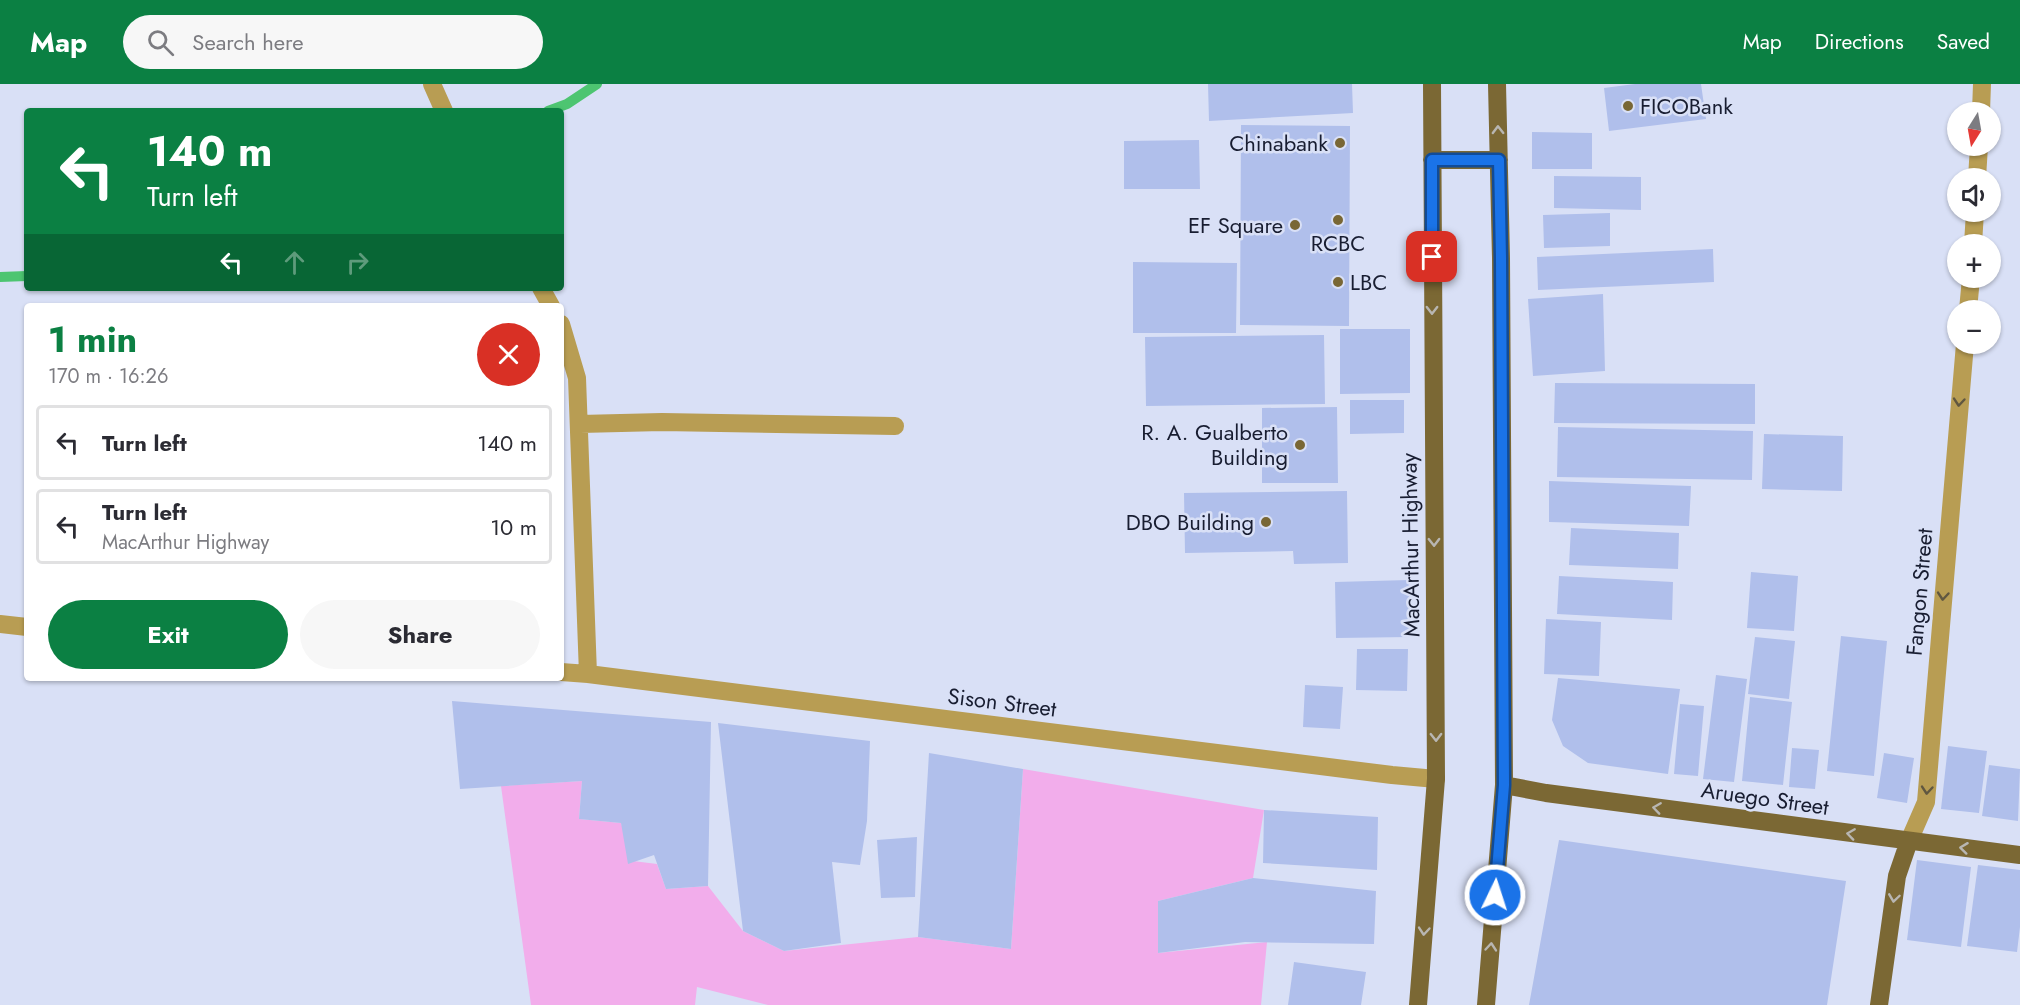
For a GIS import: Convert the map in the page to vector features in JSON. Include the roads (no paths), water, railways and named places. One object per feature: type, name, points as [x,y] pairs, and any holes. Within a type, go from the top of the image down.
[{"type":"main road","name":"MacArthur Highway","points":[[1418,1005],[1437,779],[1432,84]]},
{"type":"main road","points":[[1486,1005],[1504,785],[1501,270],[1497,84]]},
{"type":"main road","points":[[1432,160],[1499,160]]},
{"type":"main road","name":"Aruego Street","points":[[1504,785],[2020,855]]},
{"type":"main road","points":[[1879,1005],[1898,876],[1909,841]]},
{"type":"street","points":[[432,84],[443,108]]},
{"type":"street","points":[[1981,102],[1982,84]]},
{"type":"street","points":[[564,334],[577,378],[588,674]]},
{"type":"street","name":"Fangon Street","points":[[1909,841],[1926,802],[1964,354]]},
{"type":"street","points":[[580,424],[662,422],[895,426]]},
{"type":"street","points":[[0,624],[24,627]]},
{"type":"street","name":"Sison Street","points":[[564,672],[1392,776],[1437,779]]},
{"type":"waterway","points":[[556,108],[567,104],[597,84]]},
{"type":"waterway","points":[[0,277],[24,276]]},
{"type":"place","name":"FICOBank","points":[[1628,106]]},
{"type":"place","name":"Chinabank","points":[[1340,143]]},
{"type":"place","name":"RCBC","points":[[1338,220]]},
{"type":"place","name":"EF Square","points":[[1295,225]]},
{"type":"place","name":"LBC","points":[[1338,282]]},
{"type":"place","name":"R. A. Gualberto Building","points":[[1300,445]]},
{"type":"place","name":"DBO Building","points":[[1266,522]]}]
